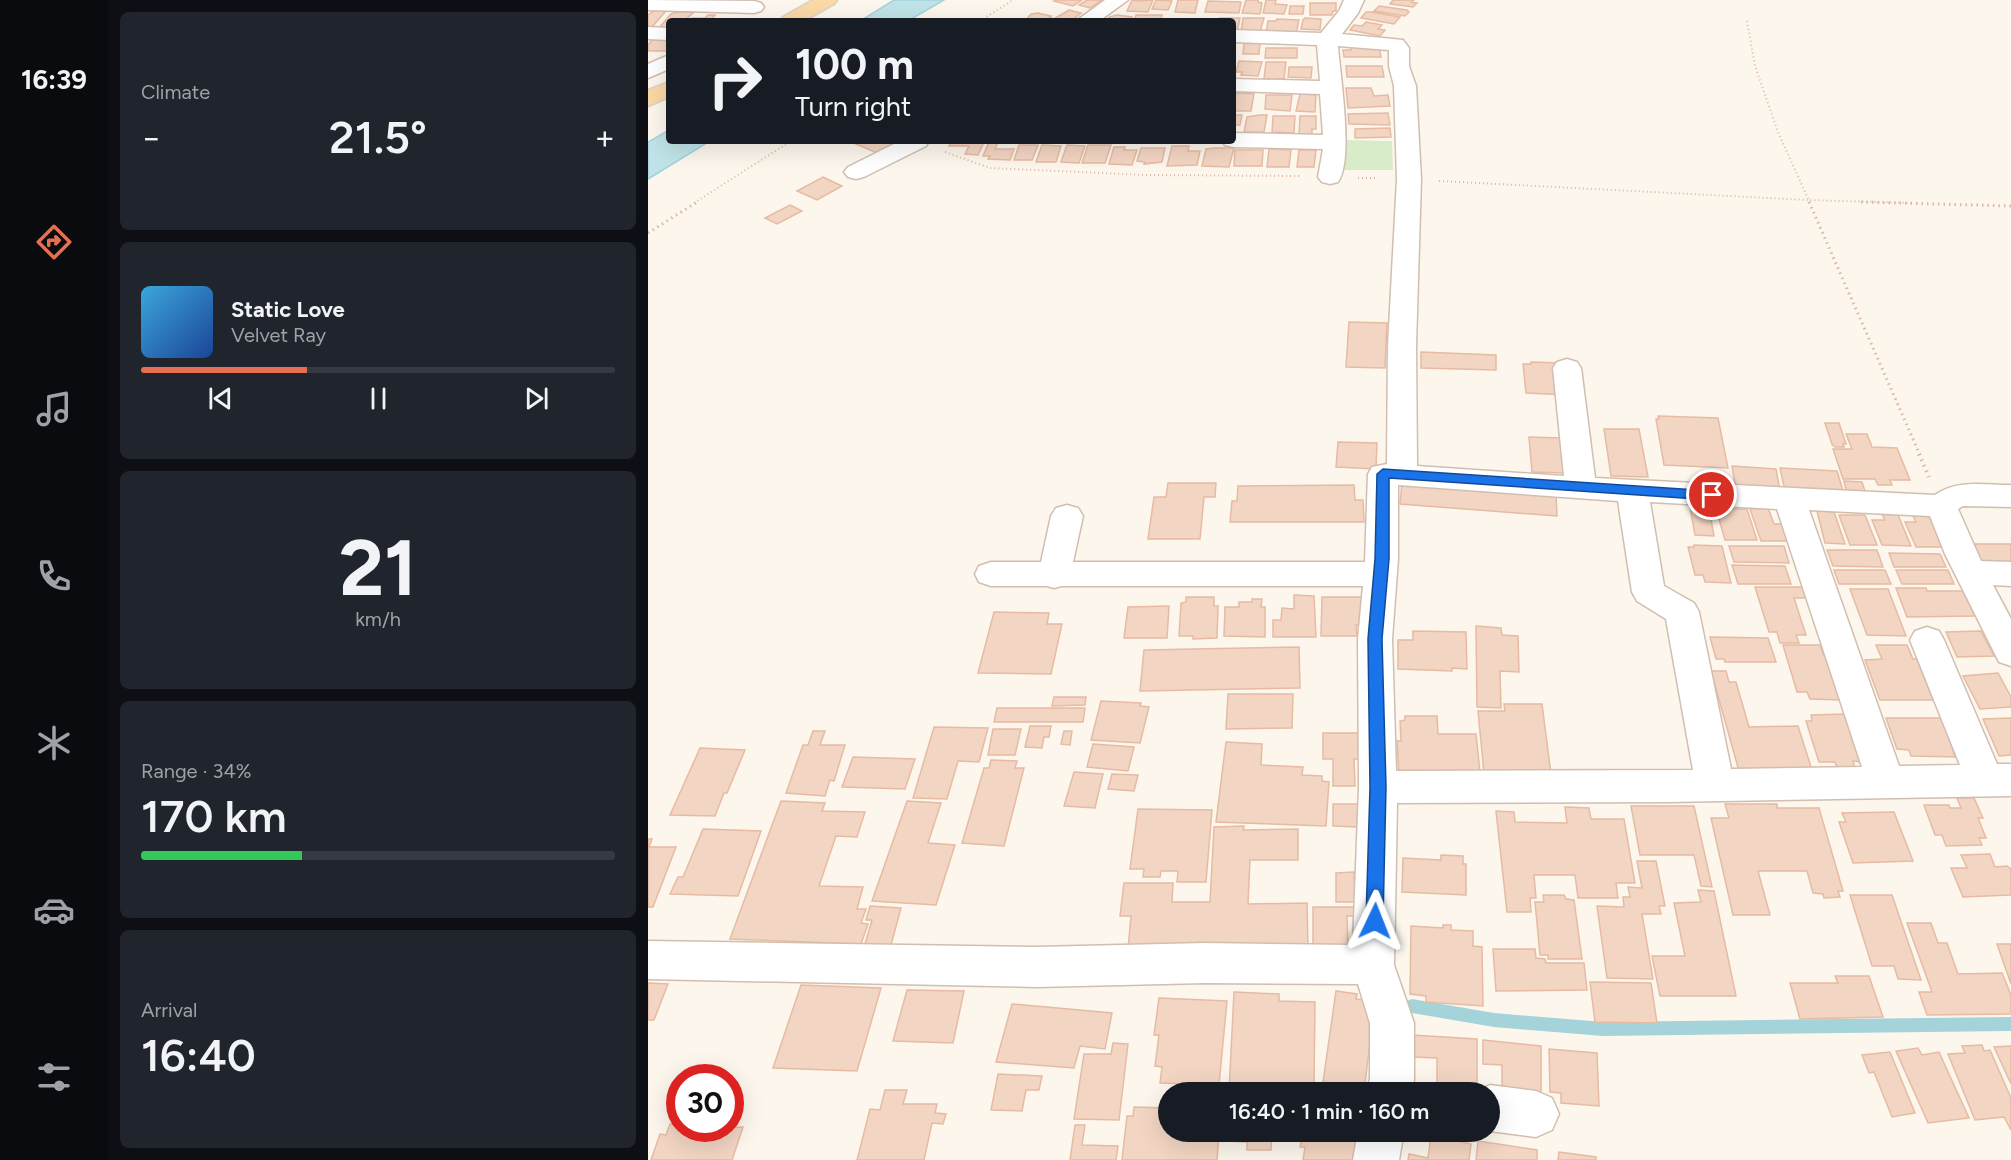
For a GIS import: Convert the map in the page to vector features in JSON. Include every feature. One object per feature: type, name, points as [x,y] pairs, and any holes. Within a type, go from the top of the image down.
[{"type":"main road","points":[[795,18],[827,0]]},
{"type":"main road","points":[[648,99],[666,90]]},
{"type":"street","points":[[1091,18],[1118,0]]},
{"type":"street","points":[[1330,177],[1335,142],[1327,39],[1348,13],[1354,0]]},
{"type":"street","points":[[652,4],[761,3]]},
{"type":"street","points":[[733,18],[761,3]]},
{"type":"street","points":[[648,33],[666,34]]},
{"type":"street","points":[[1236,36],[1396,44],[1399,48],[1399,66],[1405,86],[1409,179],[1402,346],[1402,475]]},
{"type":"street","points":[[648,72],[666,63]]},
{"type":"street","points":[[1236,86],[1331,88]]},
{"type":"street","points":[[1236,140],[1335,142]]},
{"type":"street","points":[[856,172],[912,144]]},
{"type":"street","points":[[1567,368],[1581,487]]},
{"type":"street","points":[[1391,1082],[1392,1023],[1373,965],[1378,787],[1375,639],[1382,559],[1383,474],[1632,491],[1941,506],[1956,495],[2011,496]]},
{"type":"street","points":[[1632,491],[1649,592],[1682,612],[1715,785]]},
{"type":"street","points":[[1790,500],[1885,781]]},
{"type":"street","points":[[1941,506],[1970,572],[2011,653]]},
{"type":"street","points":[[1054,576],[1067,516]]},
{"type":"street","points":[[1970,572],[2011,574]]},
{"type":"street","points":[[991,574],[1054,576],[1379,574]]},
{"type":"street","points":[[1378,787],[1715,785],[1998,780],[1927,640]]},
{"type":"street","points":[[648,960],[1037,967],[1205,963],[1373,965]]},
{"type":"street","points":[[1500,1109],[1536,1114]]},
{"type":"street","points":[[1376,1160],[1379,1142]]},
{"type":"path","points":[[985,18],[1012,0]]},
{"type":"path","points":[[1747,21],[1755,66],[1778,132],[1860,315],[1941,506]]},
{"type":"path","points":[[648,233],[786,144]]},
{"type":"path","points":[[944,151],[965,161],[990,168],[1145,175],[1409,179],[1807,200],[2011,206]]},
{"type":"green space","points":[[1345,140],[1392,141],[1393,170],[1344,170]]},
{"type":"water","points":[[894,0],[944,0],[913,18],[865,18]]},
{"type":"water","points":[[666,132],[666,144],[705,144],[648,179],[648,142]]},
{"type":"building","points":[[1082,0],[1073,6],[1054,1]]},
{"type":"building","points":[[1087,0],[1102,0],[1090,8],[1079,5]]},
{"type":"building","points":[[1132,0],[1153,0],[1148,12],[1127,11]]},
{"type":"building","points":[[1156,0],[1172,1],[1168,10],[1152,9]]},
{"type":"building","points":[[1178,0],[1198,0],[1195,13],[1175,12]]},
{"type":"building","points":[[1246,0],[1258,0],[1262,3],[1260,14],[1242,13]]},
{"type":"building","points":[[1266,0],[1276,0],[1275,4],[1287,5],[1284,14],[1263,13]]},
{"type":"building","points":[[1393,0],[1414,0],[1412,2],[1417,3],[1413,7],[1390,4]]},
{"type":"building","points":[[1208,1],[1241,2],[1239,13],[1205,12]]},
{"type":"building","points":[[1310,3],[1336,3],[1336,11],[1333,11],[1332,15],[1310,15]]},
{"type":"building","points":[[1290,6],[1304,6],[1303,14],[1289,14]]},
{"type":"building","points":[[1379,6],[1409,12],[1405,16],[1374,11]]},
{"type":"building","points":[[1069,10],[1081,13],[1075,18],[1055,18]]},
{"type":"building","points":[[654,11],[666,11],[652,27],[648,27],[648,15]]},
{"type":"building","points":[[694,12],[687,18],[668,18],[671,14]]},
{"type":"building","points":[[1366,12],[1400,17],[1394,24],[1361,18]]},
{"type":"building","points":[[1038,13],[1051,16],[1028,18],[1031,14]]},
{"type":"building","points":[[1117,15],[1132,17],[1109,18]]},
{"type":"building","points":[[1136,15],[1162,15],[1161,18],[1135,18]]},
{"type":"building","points":[[1236,18],[1240,18],[1238,28],[1236,28]]},
{"type":"building","points":[[1243,18],[1264,18],[1260,32],[1241,32]]},
{"type":"building","points":[[1305,18],[1321,19],[1320,30],[1301,29]]},
{"type":"building","points":[[666,20],[666,28],[659,28]]},
{"type":"building","points":[[1299,20],[1296,34],[1266,33],[1268,21]]},
{"type":"building","points":[[1366,22],[1382,25],[1378,29],[1385,30],[1380,36],[1350,30],[1354,25],[1362,26]]},
{"type":"building","points":[[653,39],[666,39],[666,51],[648,51],[648,45]]},
{"type":"building","points":[[1244,43],[1260,43],[1259,54],[1243,54]]},
{"type":"building","points":[[1350,46],[1379,46],[1381,57],[1344,57],[1343,50],[1351,50]]},
{"type":"building","points":[[1266,48],[1297,48],[1297,58],[1265,58]]},
{"type":"building","points":[[1239,61],[1262,62],[1258,76],[1241,75],[1242,72],[1236,72]]},
{"type":"building","points":[[1266,62],[1286,62],[1284,79],[1264,79]]},
{"type":"building","points":[[1346,66],[1382,66],[1384,77],[1347,77]]},
{"type":"building","points":[[1289,67],[1312,67],[1311,78],[1288,77]]},
{"type":"building","points":[[1346,88],[1371,88],[1374,96],[1388,95],[1390,106],[1348,108]]},
{"type":"building","points":[[1236,93],[1254,94],[1251,111],[1236,111]]},
{"type":"building","points":[[1300,94],[1316,95],[1315,112],[1296,111]]},
{"type":"building","points":[[1266,95],[1292,95],[1290,111],[1265,109]]},
{"type":"building","points":[[1388,113],[1390,125],[1349,124],[1348,114]]},
{"type":"building","points":[[1236,115],[1242,115],[1240,125],[1236,125]]},
{"type":"building","points":[[1267,115],[1264,132],[1244,132],[1247,117]]},
{"type":"building","points":[[1273,116],[1295,116],[1294,133],[1272,132]]},
{"type":"building","points":[[1300,116],[1316,116],[1316,129],[1312,129],[1312,134],[1299,134]]},
{"type":"building","points":[[1390,128],[1391,137],[1355,138],[1355,129]]},
{"type":"building","points":[[856,144],[894,144],[877,153]]},
{"type":"building","points":[[950,144],[983,144],[978,155],[965,154],[969,146],[949,146]]},
{"type":"building","points":[[988,144],[997,144],[995,149],[1014,149],[1010,160],[988,159],[990,156],[983,156]]},
{"type":"building","points":[[1019,145],[1038,145],[1032,160],[1014,160]]},
{"type":"building","points":[[1042,145],[1061,146],[1056,162],[1036,162]]},
{"type":"building","points":[[1067,145],[1085,146],[1079,163],[1061,162]]},
{"type":"building","points":[[1088,145],[1111,145],[1105,163],[1082,163]]},
{"type":"building","points":[[1172,146],[1189,146],[1188,151],[1200,151],[1197,165],[1167,166]]},
{"type":"building","points":[[1114,147],[1137,150],[1132,165],[1109,164]]},
{"type":"building","points":[[1141,148],[1165,148],[1162,162],[1144,164],[1145,162],[1137,161]]},
{"type":"building","points":[[1234,148],[1229,167],[1202,166],[1206,149]]},
{"type":"building","points":[[1269,149],[1291,150],[1289,167],[1267,167]]},
{"type":"building","points":[[1235,150],[1263,150],[1262,166],[1234,166]]},
{"type":"building","points":[[1299,150],[1316,150],[1314,167],[1297,167]]},
{"type":"building","points":[[823,177],[842,186],[817,200],[797,191]]},
{"type":"building","points":[[790,205],[802,211],[777,224],[765,218]]},
{"type":"building","points":[[1349,322],[1387,323],[1385,368],[1346,367]]},
{"type":"building","points":[[1421,352],[1496,355],[1496,370],[1421,368]]},
{"type":"building","points":[[1531,362],[1563,363],[1567,395],[1526,393],[1523,364],[1531,364]]},
{"type":"building","points":[[1658,416],[1718,418],[1728,468],[1664,465],[1656,419],[1659,419]]},
{"type":"building","points":[[1825,423],[1839,423],[1846,444],[1843,444],[1844,447],[1835,447],[1832,444]]},
{"type":"building","points":[[1604,429],[1639,429],[1648,477],[1611,476]]},
{"type":"building","points":[[1846,434],[1867,434],[1872,447],[1897,448],[1910,480],[1890,480],[1892,485],[1878,485],[1875,479],[1843,479],[1833,449],[1852,449]]},
{"type":"building","points":[[1529,437],[1561,438],[1566,473],[1532,472]]},
{"type":"building","points":[[1338,442],[1377,443],[1376,469],[1336,467]]},
{"type":"building","points":[[1732,466],[1776,469],[1780,491],[1736,489]]},
{"type":"building","points":[[1780,468],[1837,471],[1844,494],[1785,491]]},
{"type":"building","points":[[1844,481],[1862,482],[1866,494],[1847,494]]},
{"type":"building","points":[[1168,483],[1216,483],[1215,497],[1204,497],[1200,539],[1148,539],[1154,497],[1166,497]]},
{"type":"building","points":[[1402,483],[1556,494],[1557,516],[1400,504]]},
{"type":"building","points":[[1354,485],[1355,500],[1363,500],[1364,522],[1230,522],[1232,501],[1237,501],[1238,486]]},
{"type":"building","points":[[1690,507],[1709,508],[1714,536],[1695,535]]},
{"type":"building","points":[[1768,508],[1774,524],[1784,524],[1790,541],[1761,541],[1750,509]]},
{"type":"building","points":[[1716,509],[1747,509],[1757,540],[1725,540]]},
{"type":"building","points":[[1817,511],[1834,512],[1845,544],[1825,543]]},
{"type":"building","points":[[1882,514],[1898,515],[1911,546],[1882,545],[1872,520],[1885,520]]},
{"type":"building","points":[[1839,515],[1865,515],[1877,545],[1850,545]]},
{"type":"building","points":[[1913,516],[1929,516],[1943,547],[1916,547],[1905,522],[1916,522]]},
{"type":"building","points":[[1974,544],[2011,544],[2011,566],[1984,566]]},
{"type":"building","points":[[1694,545],[1722,546],[1731,583],[1705,582],[1703,575],[1695,575],[1688,547],[1694,547]]},
{"type":"building","points":[[1729,546],[1784,546],[1789,563],[1734,562]]},
{"type":"building","points":[[1827,550],[1877,550],[1883,567],[1833,566]]},
{"type":"building","points":[[1889,553],[1940,554],[1946,567],[1894,567]]},
{"type":"building","points":[[1732,565],[1785,566],[1791,584],[1738,584]]},
{"type":"building","points":[[1834,570],[1885,570],[1891,584],[1839,584]]},
{"type":"building","points":[[1896,570],[1948,570],[1954,584],[1902,584]]},
{"type":"building","points":[[1755,587],[1804,587],[1808,598],[1794,598],[1806,635],[1796,635],[1799,643],[1780,643],[1777,632],[1769,632]]},
{"type":"building","points":[[1896,588],[1963,591],[1975,616],[1907,617]]},
{"type":"building","points":[[1850,589],[1888,589],[1906,636],[1867,635]]},
{"type":"building","points":[[1294,595],[1314,596],[1316,637],[1273,637],[1273,620],[1281,620],[1282,608],[1294,609]]},
{"type":"building","points":[[1186,597],[1214,597],[1214,606],[1218,606],[1217,638],[1193,639],[1193,636],[1179,636],[1181,603],[1186,602]]},
{"type":"building","points":[[1322,597],[1362,597],[1363,625],[1356,625],[1357,636],[1321,636]]},
{"type":"building","points":[[1252,599],[1262,599],[1261,607],[1265,607],[1265,637],[1224,636],[1225,607],[1239,607],[1239,602],[1252,602]]},
{"type":"building","points":[[1169,606],[1167,638],[1124,638],[1128,607]]},
{"type":"building","points":[[994,612],[1049,613],[1047,624],[1062,624],[1051,674],[978,673]]},
{"type":"building","points":[[1476,626],[1501,628],[1502,635],[1518,636],[1519,672],[1500,671],[1501,708],[1477,707]]},
{"type":"building","points":[[1413,631],[1466,632],[1467,669],[1452,668],[1452,671],[1398,669],[1398,640],[1413,640]]},
{"type":"building","points":[[1981,631],[1994,656],[1957,657],[1946,632]]},
{"type":"building","points":[[1710,637],[1768,638],[1776,662],[1725,662],[1724,659],[1716,659]]},
{"type":"building","points":[[1783,645],[1820,645],[1824,656],[1827,656],[1841,700],[1810,699],[1807,692],[1797,692]]},
{"type":"building","points":[[1876,645],[1907,645],[1913,659],[1917,659],[1933,700],[1880,700],[1865,660],[1882,659]]},
{"type":"building","points":[[1299,647],[1300,688],[1140,691],[1144,650]]},
{"type":"building","points":[[1711,671],[1726,671],[1729,682],[1736,682],[1749,727],[1798,726],[1812,770],[1739,771]]},
{"type":"building","points":[[1998,673],[2011,697],[2011,707],[1980,709],[1963,676]]},
{"type":"building","points":[[1228,694],[1293,694],[1292,728],[1226,729]]},
{"type":"building","points":[[1054,697],[1086,697],[1085,705],[1052,706]]},
{"type":"building","points":[[1101,701],[1141,703],[1140,706],[1149,707],[1140,743],[1091,740]]},
{"type":"building","points":[[1504,704],[1542,704],[1551,774],[1484,773],[1478,711],[1505,711]]},
{"type":"building","points":[[997,708],[1085,708],[1083,722],[994,722]]},
{"type":"building","points":[[1845,714],[1862,762],[1853,761],[1855,768],[1837,768],[1835,762],[1819,762],[1806,721],[1812,721],[1811,715]]},
{"type":"building","points":[[1405,716],[1437,716],[1438,734],[1476,734],[1480,772],[1399,775],[1397,741],[1401,741],[1400,721],[1405,720]]},
{"type":"building","points":[[1886,718],[1943,718],[1955,757],[1911,756],[1909,750],[1897,749]]},
{"type":"building","points":[[2011,718],[2011,755],[1999,756],[1983,719]]},
{"type":"building","points":[[1030,726],[1051,726],[1049,737],[1044,737],[1042,748],[1025,747]]},
{"type":"building","points":[[934,727],[988,728],[979,762],[958,761],[947,799],[913,798]]},
{"type":"building","points":[[993,729],[1021,729],[1015,755],[988,755]]},
{"type":"building","points":[[813,731],[825,731],[820,745],[845,745],[834,781],[830,780],[825,796],[786,793],[803,745],[808,745]]},
{"type":"building","points":[[1064,731],[1072,731],[1070,745],[1061,744]]},
{"type":"building","points":[[1323,733],[1360,733],[1360,759],[1354,759],[1355,786],[1333,786],[1333,759],[1323,759]]},
{"type":"building","points":[[1226,742],[1262,744],[1261,765],[1303,767],[1302,775],[1322,776],[1322,781],[1329,782],[1326,826],[1216,822]]},
{"type":"building","points":[[1093,744],[1134,747],[1128,771],[1087,767]]},
{"type":"building","points":[[700,748],[745,750],[715,816],[670,815]]},
{"type":"building","points":[[853,757],[915,759],[905,789],[842,787]]},
{"type":"building","points":[[991,760],[1017,761],[1015,768],[1024,768],[1004,846],[962,843],[984,768],[989,768]]},
{"type":"building","points":[[1074,772],[1103,774],[1095,808],[1064,806]]},
{"type":"building","points":[[1112,774],[1138,775],[1134,791],[1108,789]]},
{"type":"building","points":[[1957,798],[1974,798],[1983,818],[1978,818],[1986,838],[1979,838],[1982,845],[1946,846],[1942,835],[1935,835],[1924,805],[1949,805],[1950,808],[1961,808]]},
{"type":"building","points":[[781,801],[825,803],[822,811],[865,812],[857,837],[836,836],[819,886],[863,887],[857,909],[866,909],[861,923],[868,924],[861,944],[730,939]]},
{"type":"building","points":[[907,801],[941,803],[928,843],[955,845],[936,905],[872,901]]},
{"type":"building","points":[[1333,804],[1359,804],[1359,827],[1333,826]]},
{"type":"building","points":[[1725,804],[1777,804],[1777,808],[1819,808],[1843,891],[1838,891],[1840,897],[1824,898],[1823,894],[1813,893],[1807,871],[1758,871],[1770,915],[1733,915],[1711,818],[1729,818]]},
{"type":"building","points":[[1631,806],[1694,806],[1712,887],[1701,886],[1694,855],[1640,855]]},
{"type":"building","points":[[1565,807],[1589,808],[1591,819],[1624,819],[1635,883],[1616,883],[1618,898],[1578,898],[1575,875],[1534,875],[1536,898],[1530,898],[1531,912],[1507,912],[1496,811],[1514,812],[1515,822],[1567,823]]},
{"type":"building","points":[[1138,809],[1212,810],[1206,882],[1177,882],[1178,871],[1161,871],[1160,877],[1143,877],[1144,869],[1130,869]]},
{"type":"building","points":[[1894,812],[1913,861],[1853,863],[1839,822],[1846,822],[1842,813]]},
{"type":"building","points":[[1244,826],[1243,830],[1298,829],[1298,860],[1250,860],[1248,904],[1307,903],[1308,948],[1128,949],[1131,916],[1120,916],[1124,883],[1173,883],[1172,902],[1210,902],[1214,827]]},
{"type":"building","points":[[703,829],[761,831],[738,896],[670,894],[678,877],[683,877]]},
{"type":"building","points":[[648,839],[652,839],[649,847],[676,847],[653,907],[648,907]]},
{"type":"building","points":[[1990,854],[1995,867],[2007,866],[2011,869],[2011,895],[1963,897],[1951,868],[1967,868],[1961,855]]},
{"type":"building","points":[[1441,855],[1463,856],[1463,864],[1466,864],[1466,895],[1402,892],[1403,858],[1441,860]]},
{"type":"building","points":[[1637,861],[1656,861],[1665,906],[1659,906],[1661,914],[1642,914],[1653,979],[1607,978],[1597,906],[1624,907],[1623,897],[1630,897],[1628,887],[1642,888]]},
{"type":"building","points":[[1354,872],[1355,902],[1336,902],[1336,873]]},
{"type":"building","points":[[1698,890],[1714,891],[1736,996],[1660,996],[1652,956],[1685,956],[1674,903],[1701,902]]},
{"type":"building","points":[[1543,895],[1564,895],[1566,899],[1574,900],[1582,959],[1548,959],[1548,955],[1540,955],[1535,902],[1544,902]]},
{"type":"building","points":[[1850,895],[1892,895],[1921,980],[1898,979],[1894,966],[1872,966]]},
{"type":"building","points":[[870,906],[901,908],[891,945],[865,944],[872,920],[866,920]]},
{"type":"building","points":[[1313,907],[1354,907],[1354,916],[1347,916],[1348,945],[1313,945]]},
{"type":"building","points":[[1907,923],[1931,923],[1938,943],[1947,943],[1958,974],[2002,973],[2011,995],[2011,1014],[1927,1015],[1919,992],[1932,992]]},
{"type":"building","points":[[1443,925],[1451,925],[1451,930],[1473,931],[1473,946],[1482,947],[1483,1006],[1426,1002],[1426,996],[1410,994],[1411,926],[1443,928]]},
{"type":"building","points":[[1997,944],[2011,944],[2011,984]]},
{"type":"building","points":[[1493,949],[1535,949],[1536,958],[1545,959],[1546,963],[1584,963],[1587,990],[1496,991]]},
{"type":"building","points":[[1835,976],[1869,976],[1883,1017],[1800,1019],[1790,983],[1838,983]]},
{"type":"building","points":[[1590,982],[1651,983],[1657,1023],[1595,1022]]},
{"type":"building","points":[[648,983],[668,984],[654,1020],[648,1020]]},
{"type":"building","points":[[801,985],[881,988],[857,1071],[773,1068]]},
{"type":"building","points":[[907,990],[964,991],[953,1043],[893,1041]]},
{"type":"building","points":[[1336,991],[1357,994],[1356,999],[1375,1001],[1365,1082],[1323,1082]]},
{"type":"building","points":[[1234,992],[1279,994],[1279,1001],[1315,1002],[1314,1082],[1230,1082]]},
{"type":"building","points":[[1159,998],[1227,1001],[1219,1082],[1160,1082],[1162,1067],[1155,1066],[1159,1035],[1154,1035]]},
{"type":"building","points":[[1012,1004],[1112,1013],[1105,1049],[1080,1046],[1074,1068],[996,1062]]},
{"type":"building","points":[[1412,1035],[1477,1039],[1477,1082],[1437,1082],[1437,1058],[1412,1057]]},
{"type":"building","points":[[1483,1040],[1541,1046],[1541,1101],[1502,1097],[1502,1065],[1483,1064]]},
{"type":"building","points":[[1113,1043],[1128,1044],[1119,1120],[1074,1119],[1084,1054],[1111,1054]]},
{"type":"building","points":[[1982,1045],[1984,1051],[1990,1050],[2011,1098],[2011,1130],[2004,1117],[1975,1120],[1948,1054],[1965,1053],[1962,1046]]},
{"type":"building","points":[[2011,1046],[2011,1084],[1994,1047]]},
{"type":"building","points":[[1918,1048],[1922,1055],[1939,1052],[1969,1118],[1928,1123],[1896,1051]]},
{"type":"building","points":[[1549,1049],[1597,1053],[1599,1106],[1561,1103],[1561,1093],[1550,1092]]},
{"type":"building","points":[[1890,1052],[1915,1113],[1892,1117],[1874,1072],[1869,1073],[1862,1055]]},
{"type":"building","points":[[998,1074],[1042,1076],[1039,1090],[1026,1090],[1022,1111],[991,1110]]},
{"type":"building","points":[[885,1090],[907,1090],[903,1104],[937,1104],[935,1113],[946,1114],[943,1124],[932,1123],[924,1160],[857,1160],[870,1109],[880,1110]]},
{"type":"building","points":[[1134,1107],[1158,1108],[1158,1142],[1218,1142],[1217,1160],[1122,1160],[1127,1116],[1133,1116]]},
{"type":"building","points":[[1075,1125],[1085,1125],[1082,1145],[1118,1146],[1116,1160],[1070,1160]]},
{"type":"building","points":[[660,1134],[666,1135],[666,1142],[738,1142],[732,1160],[651,1160]]},
{"type":"building","points":[[1247,1142],[1271,1142],[1271,1150],[1247,1150]]},
{"type":"building","points":[[1301,1142],[1363,1142],[1361,1160],[1303,1160],[1305,1147],[1300,1147]]},
{"type":"building","points":[[1430,1142],[1471,1144],[1469,1160],[1408,1160],[1409,1154],[1428,1158]]},
{"type":"building","points":[[1478,1142],[1537,1150],[1537,1160],[1476,1160]]},
{"type":"building","points":[[1559,1152],[1596,1157],[1596,1160],[1558,1160]]},
{"type":"waterway","points":[[1412,1006],[1494,1020],[1603,1029],[2011,1024]]},
{"type":"route","points":[[1375,921],[1378,787],[1375,639],[1382,559],[1383,474],[1712,495]]}]
